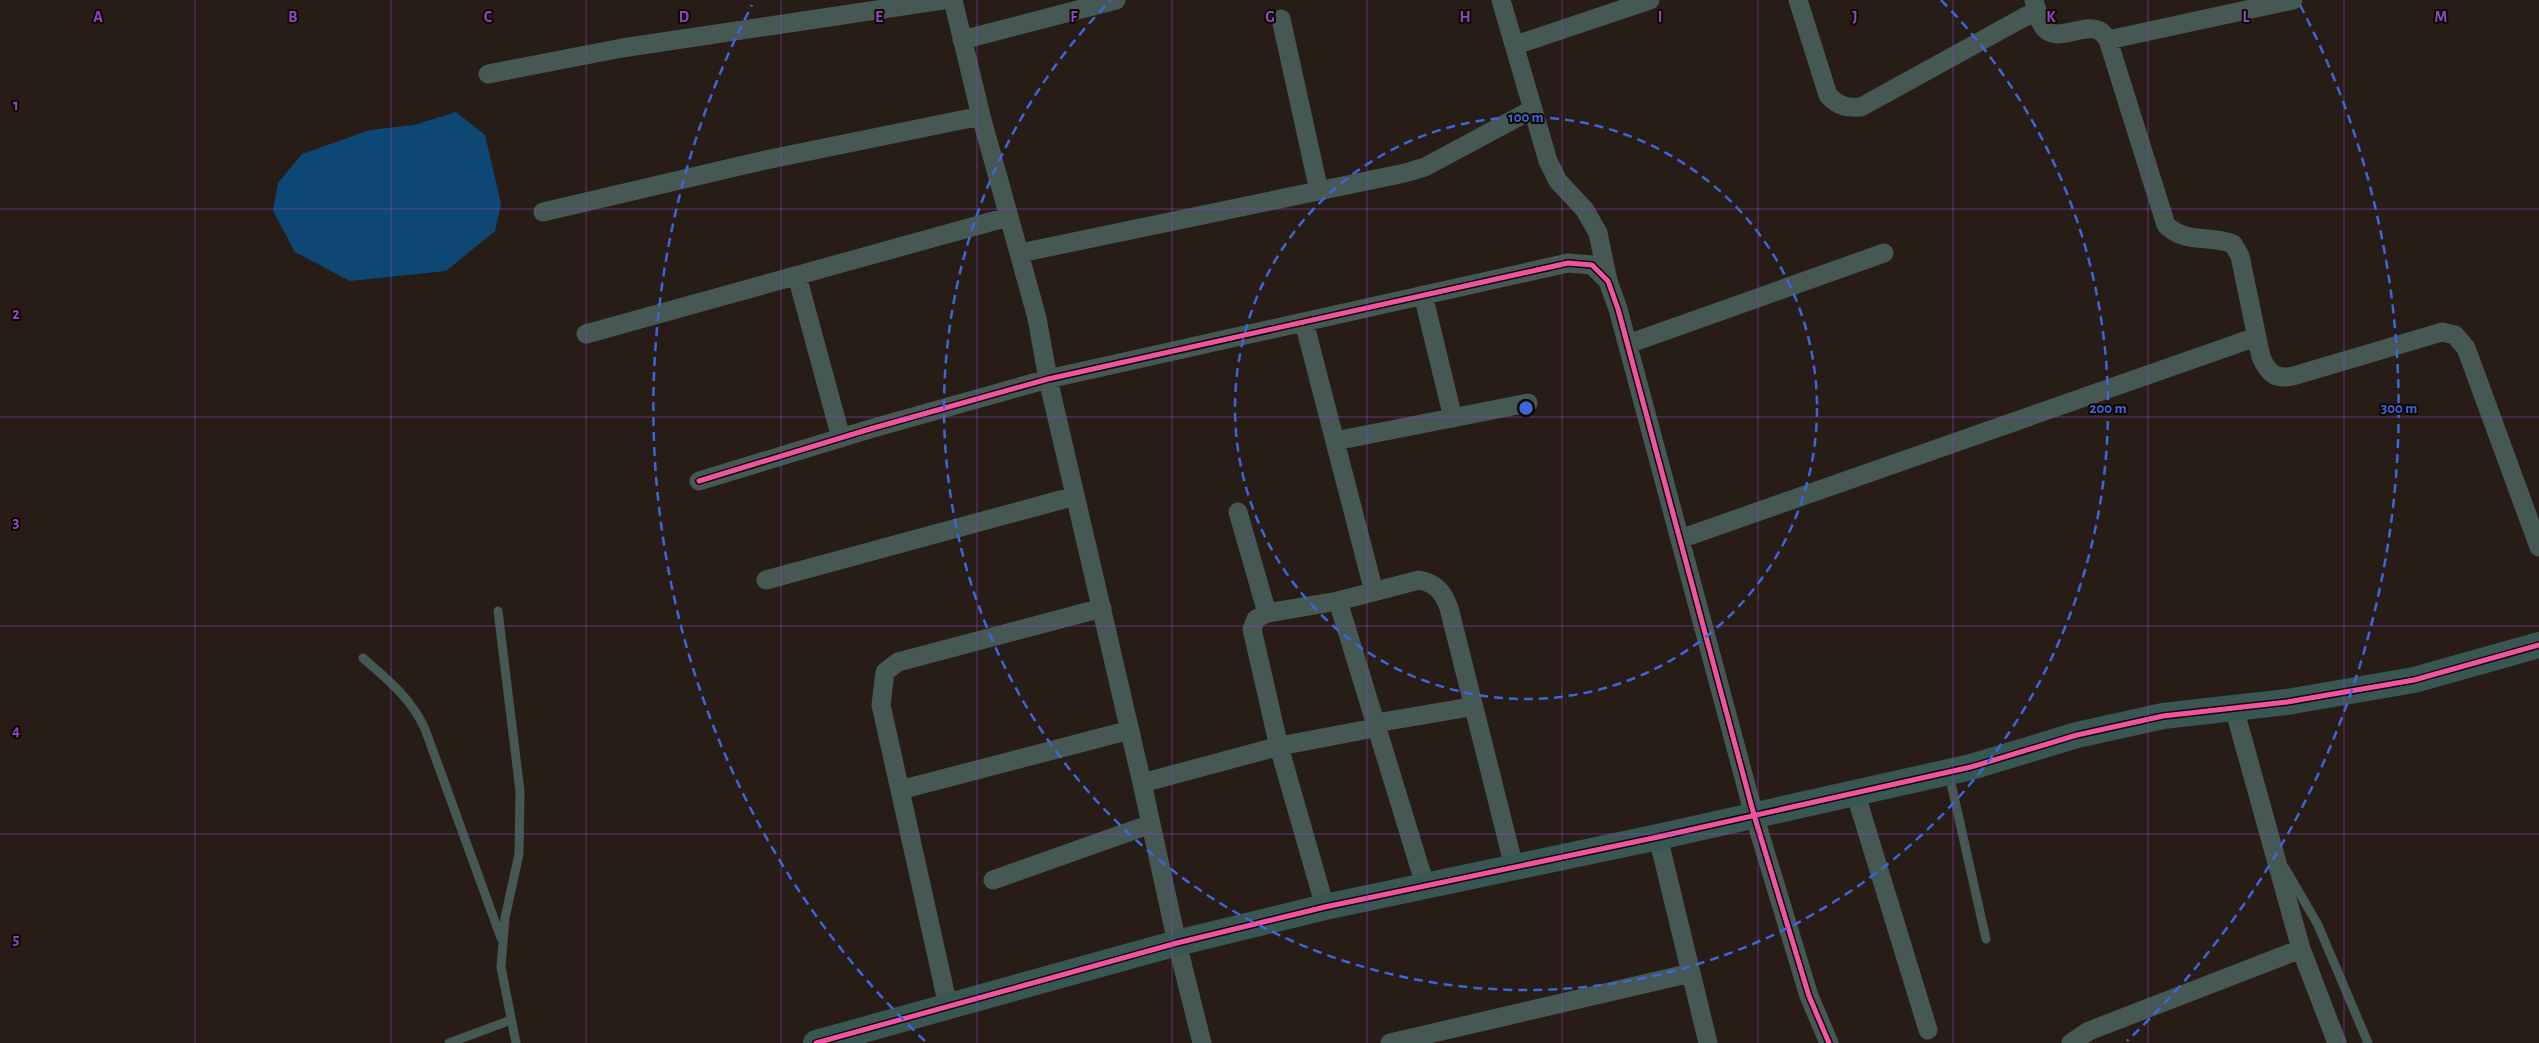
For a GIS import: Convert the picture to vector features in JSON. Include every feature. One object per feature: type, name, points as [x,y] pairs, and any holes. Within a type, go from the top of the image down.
[{"type":"street","points":[[488,74],[622,48],[943,0]]},
{"type":"street","points":[[953,0],[981,116],[1037,318],[1048,379],[1130,730],[1177,943],[1202,1043]]},
{"type":"street","points":[[1501,0],[1516,45],[1548,161],[1558,181],[1585,210],[1598,233],[1608,281],[1628,344],[1754,815],[1809,996],[1830,1043]]},
{"type":"street","points":[[1516,45],[1650,0]]},
{"type":"street","points":[[1798,0],[1828,95],[1835,103],[1848,108],[1861,107],[2036,5],[2041,23],[2052,34],[2066,34],[2093,29],[2101,31],[2108,40],[2166,225],[2175,234],[2187,238],[2222,239],[2234,244],[2240,256],[2256,337],[2265,366],[2275,376],[2282,378],[2442,332],[2460,338],[2466,348],[2539,548]]},
{"type":"street","points":[[2108,40],[2293,0]]},
{"type":"street","points":[[962,40],[1112,1]]},
{"type":"street","points":[[1281,19],[1319,191]]},
{"type":"street","points":[[1020,253],[1425,167],[1533,109]]},
{"type":"street","points":[[543,212],[761,160],[981,116]]},
{"type":"street","points":[[586,334],[1008,217]]},
{"type":"street","points":[[1628,344],[1884,253]]},
{"type":"street","points":[[699,482],[841,438],[1048,379],[1423,295],[1568,263],[1592,265],[1608,281]]},
{"type":"street","points":[[797,276],[841,438]]},
{"type":"street","points":[[1423,295],[1453,418]]},
{"type":"street","points":[[1304,322],[1374,592]]},
{"type":"street","points":[[1680,539],[2256,337]]},
{"type":"street","points":[[1335,441],[1528,403]]},
{"type":"street","points":[[766,580],[1076,496]]},
{"type":"street","points":[[1238,512],[1267,613]]},
{"type":"street","points":[[1325,906],[1279,747],[1252,629],[1256,620],[1267,613],[1338,601],[1419,580],[1430,582],[1439,589],[1449,608],[1514,867]]},
{"type":"street","points":[[1338,601],[1425,885]]},
{"type":"street","points":[[948,1006],[881,704],[885,672],[898,662],[1102,608]]},
{"type":"street","points":[[816,1043],[850,1038],[948,1006],[1177,943],[1325,906],[1658,837],[1948,772],[2077,735],[2163,716],[2287,702],[2414,680],[2539,645]]},
{"type":"street","points":[[1142,783],[1279,747],[1369,729],[1376,722],[1464,708],[1473,704]]},
{"type":"street","points":[[2234,708],[2301,949],[2331,1041]]},
{"type":"street","points":[[900,790],[1130,730]]},
{"type":"street","points":[[1855,792],[1928,1030]]},
{"type":"street","points":[[993,880],[1151,824]]},
{"type":"street","points":[[1658,837],[1708,1043]]},
{"type":"street","points":[[2071,1043],[2089,1032],[2301,949]]},
{"type":"street","points":[[1390,1043],[1692,973]]},
{"type":"lane","points":[[498,611],[521,814],[519,854],[502,940],[501,967],[516,1043]]},
{"type":"lane","points":[[363,658],[392,683],[416,710],[425,729],[502,940]]},
{"type":"lane","points":[[1948,772],[1986,939]]},
{"type":"lane","points":[[2272,848],[2307,904],[2368,1043]]},
{"type":"lane","points":[[449,1043],[511,1020]]},
{"type":"water","points":[[456,112],[485,135],[501,204],[495,231],[446,271],[350,281],[295,252],[273,211],[278,183],[302,154],[370,130],[414,125]]},
{"type":"cycle path","points":[[699,481],[870,429],[1048,379],[1568,263],[1592,265],[1608,281],[1618,309],[1754,815],[1809,996],[1829,1043]]},
{"type":"cycle path","points":[[816,1043],[1177,943],[1325,907],[1658,837],[1971,767],[2077,735],[2163,716],[2287,702],[2414,680],[2539,645]]}]
